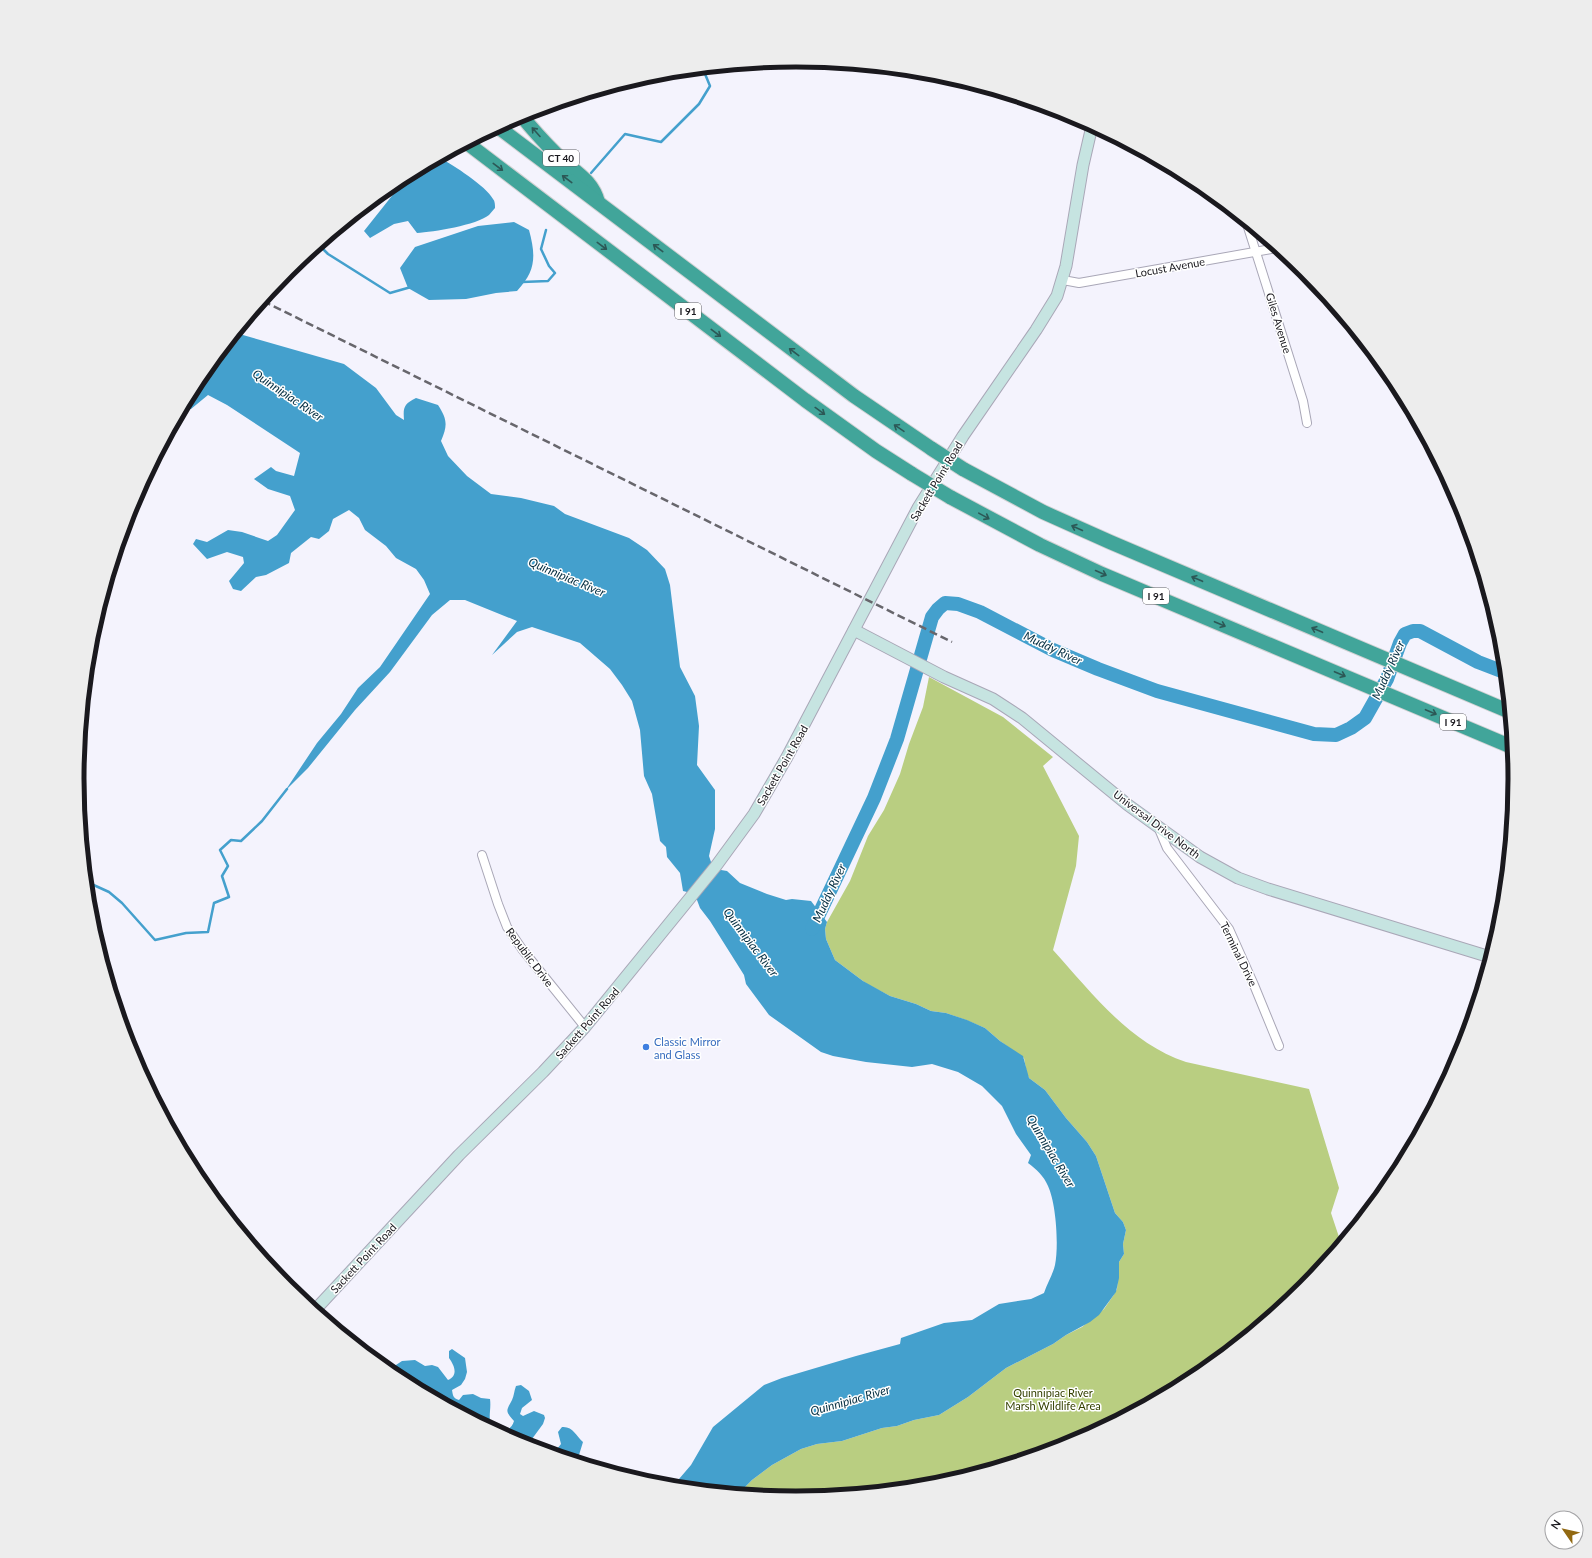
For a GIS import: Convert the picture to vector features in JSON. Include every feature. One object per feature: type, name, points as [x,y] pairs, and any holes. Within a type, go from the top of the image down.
[{"type":"highway","name":"CT 40","points":[[526,120],[555,153],[589,182],[594,190],[598,202]]},
{"type":"highway","points":[[503,130],[854,396],[963,469],[1018,499],[1074,526],[1504,709]]},
{"type":"highway","name":"I 91","points":[[470,146],[799,395],[876,451],[950,497],[1004,527],[1076,562],[1506,744]]},
{"type":"street","name":"Sackett Point Road","points":[[319,1306],[459,1155],[543,1072],[585,1027],[716,866],[772,785],[918,508],[963,436],[1046,315],[1057,296],[1066,266],[1091,131]]},
{"type":"street","name":"Giles Avenue","points":[[1249,231],[1303,401],[1308,423]]},
{"type":"street","name":"Locust Avenue","points":[[1063,280],[1079,283],[1271,249]]},
{"type":"street","name":"Universal Drive North","points":[[854,630],[944,677],[993,699],[1022,718],[1159,829],[1200,857],[1238,878],[1268,889],[1486,956]]},
{"type":"street","name":"Terminal Drive","points":[[1159,829],[1167,848],[1229,929],[1279,1046]]},
{"type":"street","name":"Republic Drive","points":[[482,855],[507,927],[522,949],[585,1027]]},
{"type":"green space","name":"Quinnipiac River Marsh Wildlife Area","points":[[929,677],[1003,717],[1053,757],[1043,766],[1079,836],[1076,866],[1053,950],[1113,1015],[1129,1030],[1147,1043],[1186,1062],[1309,1089],[1339,1188],[1331,1213],[1339,1238],[1299,1282],[1265,1314],[1229,1344],[1192,1371],[1152,1396],[1111,1418],[1068,1437],[1025,1453],[980,1467],[889,1485],[796,1491],[743,1489],[772,1465],[801,1449],[817,1444],[842,1441],[882,1428],[897,1426],[914,1420],[939,1415],[968,1397],[1006,1368],[1082,1327],[1104,1309],[1117,1289],[1119,1262],[1124,1254],[1123,1244],[1126,1230],[1123,1222],[1115,1213],[1096,1156],[1087,1142],[1066,1118],[1045,1090],[1029,1078],[1024,1058],[985,1028],[946,1013],[931,1011],[916,1004],[890,996],[867,984],[835,960],[826,939],[825,929],[827,922],[850,881],[868,836],[884,810],[900,774],[909,744],[923,707]]},
{"type":"water","points":[[443,160],[469,176],[484,188],[494,201],[495,208],[483,219],[465,225],[444,230],[417,233],[408,221],[394,224],[370,238],[364,231],[401,187]]},
{"type":"water","points":[[514,222],[529,230],[533,248],[533,263],[531,270],[528,277],[517,291],[496,293],[466,299],[429,300],[408,288],[400,268],[415,247],[478,226]]},
{"type":"water","name":"Quinnipiac River","points":[[241,334],[344,364],[376,388],[396,415],[404,420],[405,406],[416,398],[438,405],[446,422],[445,431],[441,441],[448,456],[467,476],[491,494],[521,498],[554,506],[565,514],[629,538],[647,550],[665,569],[670,585],[680,667],[695,696],[699,726],[697,765],[715,790],[715,829],[709,856],[711,862],[721,870],[727,871],[740,883],[767,894],[786,900],[792,899],[811,901],[827,922],[825,929],[826,939],[835,960],[863,981],[890,996],[916,1004],[931,1011],[946,1013],[967,1020],[985,1028],[1000,1041],[1023,1056],[1029,1078],[1045,1090],[1066,1118],[1087,1142],[1096,1156],[1115,1213],[1123,1222],[1126,1230],[1123,1244],[1124,1254],[1119,1262],[1119,1278],[1116,1292],[1099,1315],[1053,1344],[1006,1368],[968,1397],[939,1415],[914,1420],[897,1426],[882,1428],[842,1441],[817,1444],[801,1449],[772,1465],[743,1489],[703,1485],[678,1481],[691,1465],[713,1427],[764,1385],[782,1378],[900,1344],[901,1338],[944,1323],[972,1320],[999,1304],[1031,1299],[1044,1293],[1055,1265],[1057,1247],[1055,1213],[1048,1186],[1040,1173],[1028,1163],[1031,1155],[1016,1134],[1002,1106],[982,1086],[958,1072],[932,1064],[912,1067],[866,1062],[833,1056],[821,1052],[769,1015],[746,984],[744,975],[710,921],[700,908],[697,900],[687,892],[683,891],[680,873],[667,857],[666,847],[660,841],[652,794],[644,776],[640,730],[632,701],[610,669],[580,643],[532,627],[517,632],[492,655],[517,621],[465,600],[450,600],[432,615],[390,672],[355,710],[308,768],[285,791],[317,743],[341,714],[358,688],[380,667],[430,594],[424,580],[416,569],[396,558],[386,546],[365,530],[359,518],[349,510],[333,519],[329,531],[319,539],[311,537],[291,553],[289,563],[266,575],[256,577],[241,591],[233,589],[229,581],[244,563],[243,557],[227,552],[207,559],[193,544],[196,539],[207,542],[228,530],[242,532],[268,541],[277,535],[295,510],[290,496],[268,489],[254,479],[271,467],[276,471],[294,476],[300,453],[227,405],[208,395],[191,409],[187,410],[204,383]]},
{"type":"water","points":[[452,1349],[465,1358],[467,1372],[461,1385],[452,1390],[454,1396],[459,1400],[463,1395],[473,1394],[481,1398],[490,1399],[490,1422],[440,1396],[391,1365],[396,1365],[402,1361],[415,1360],[425,1366],[432,1365],[438,1367],[448,1380],[454,1375],[454,1367],[449,1358],[449,1351]]},
{"type":"water","points":[[521,1385],[529,1391],[532,1400],[522,1408],[520,1414],[523,1416],[534,1411],[544,1415],[545,1418],[543,1424],[531,1440],[508,1430],[512,1426],[514,1421],[507,1411],[513,1398],[516,1386]]},
{"type":"water","points":[[562,1427],[572,1430],[583,1442],[579,1455],[582,1458],[556,1449],[561,1444],[558,1432]]},
{"type":"waterway","points":[[591,173],[625,134],[661,142],[699,104],[710,86],[705,73]]},
{"type":"waterway","points":[[522,282],[548,281],[555,273],[549,266],[541,249],[546,230]]},
{"type":"waterway","points":[[322,248],[328,254],[390,293],[411,287]]},
{"type":"waterway","name":"Muddy River","points":[[812,929],[874,798],[897,739],[932,617],[945,603],[958,604],[980,612],[1053,650],[1157,691],[1314,734],[1336,735],[1351,728],[1365,718],[1387,679],[1400,643],[1405,634],[1413,631],[1420,631],[1478,662],[1499,670]]},
{"type":"waterway","points":[[92,884],[109,892],[122,903],[155,940],[186,933],[208,932],[214,903],[229,897],[222,876],[228,866],[220,850],[231,840],[241,841],[262,821],[287,789]]},
{"type":"railway","points":[[267,303],[952,642]]},
{"type":"place","name":"Classic Mirror and Glass","points":[[646,1047]]}]
